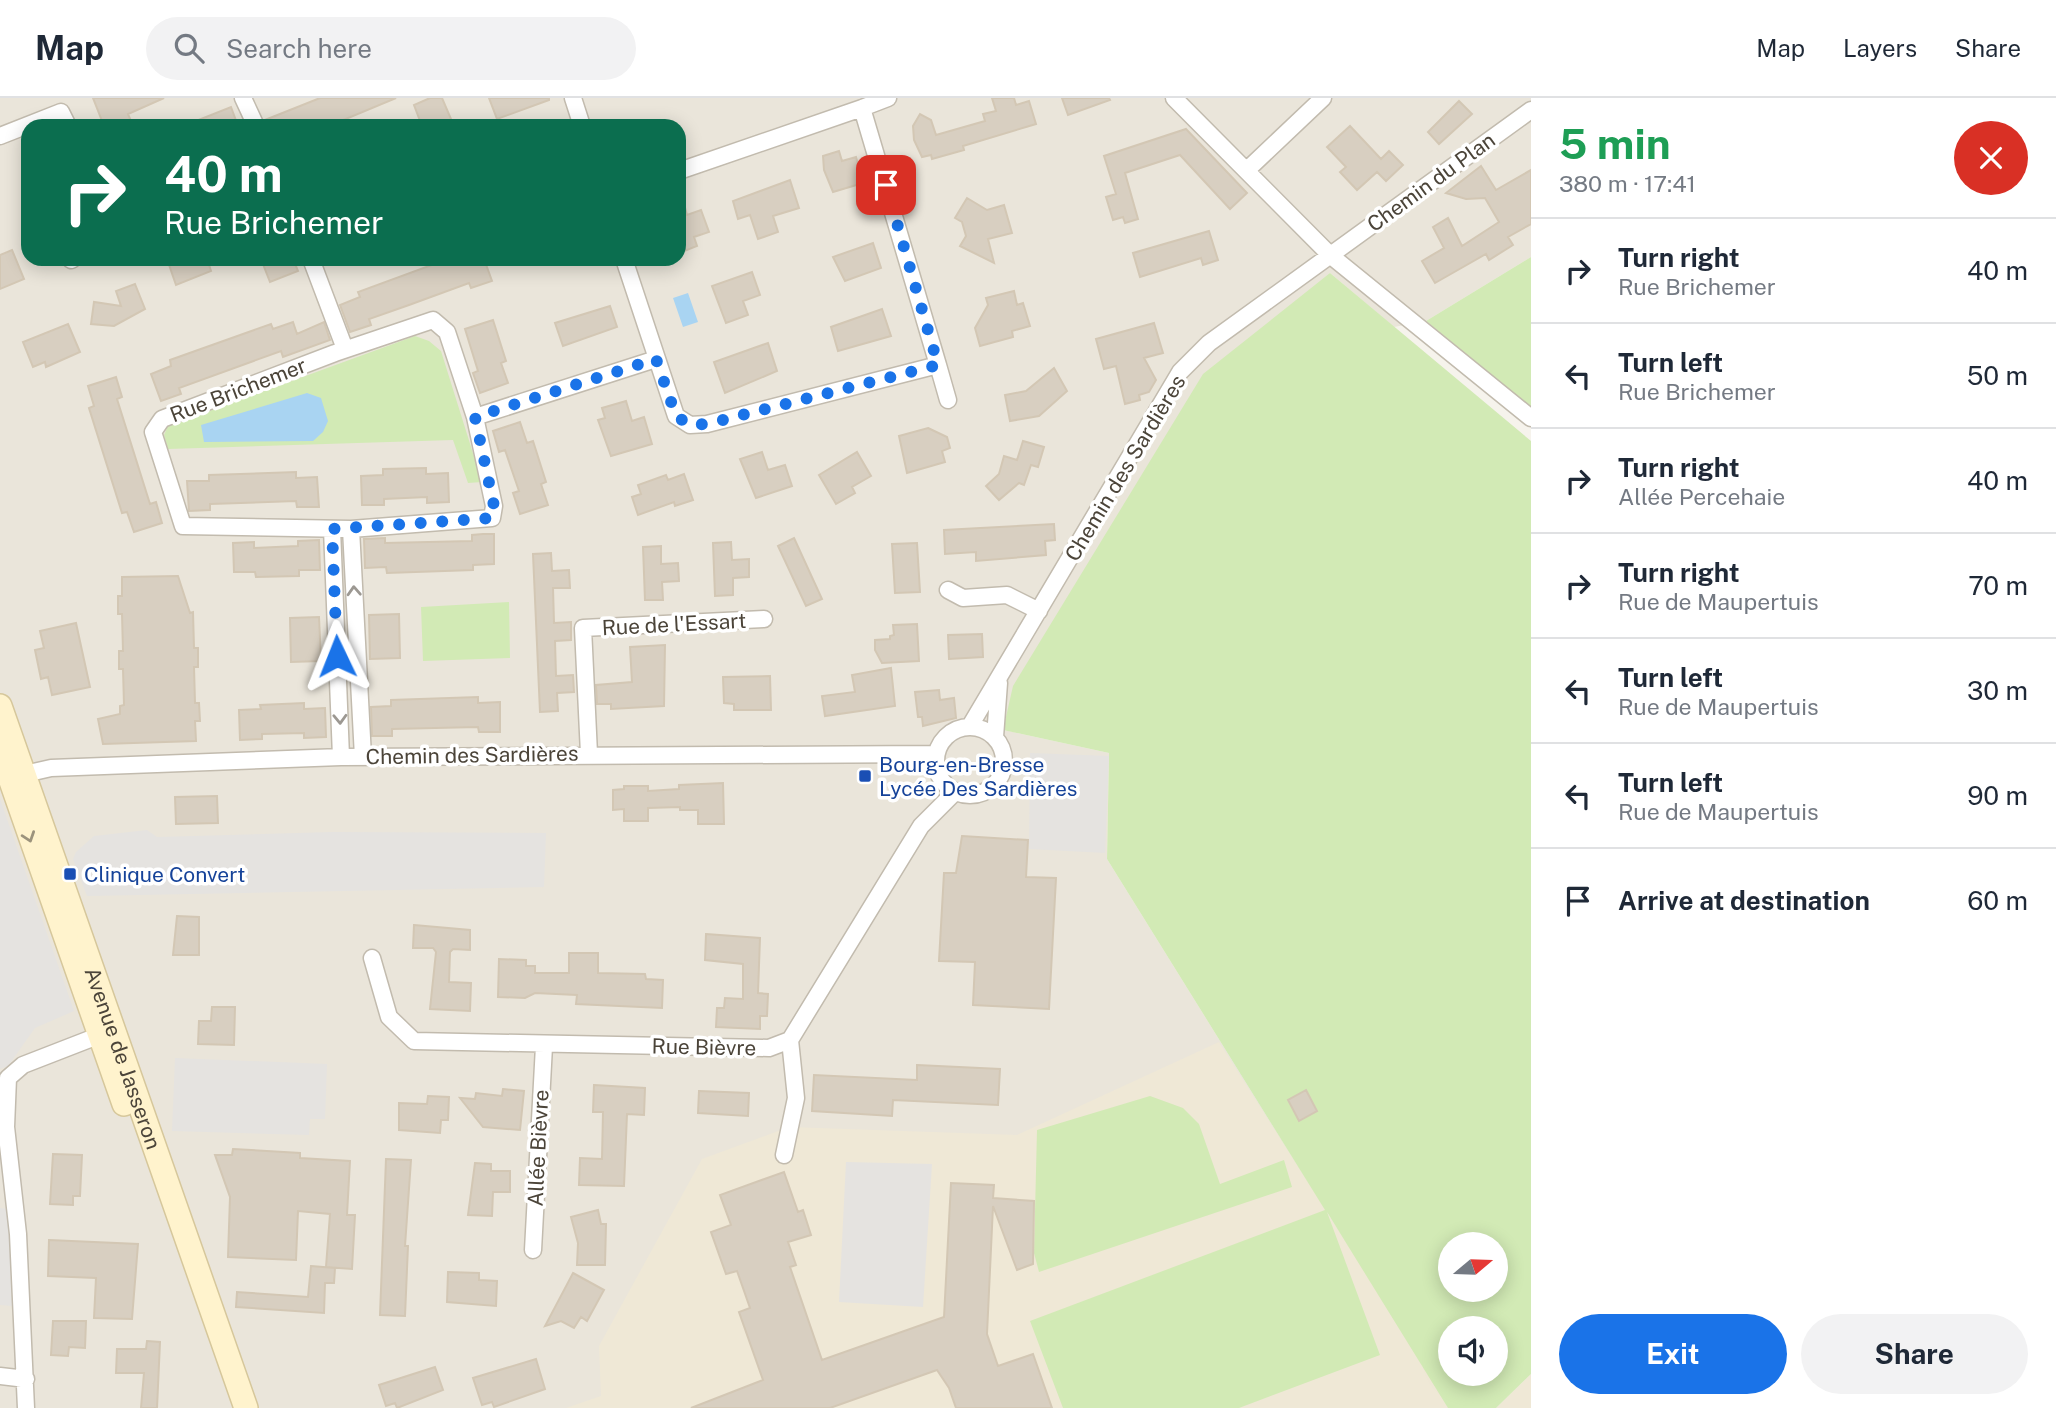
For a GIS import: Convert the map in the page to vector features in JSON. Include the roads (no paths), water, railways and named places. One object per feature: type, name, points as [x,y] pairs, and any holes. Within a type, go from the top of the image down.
[{"type":"main road","name":"Avenue de Jasseron","points":[[0,706],[17,775],[230,1408]]},
{"type":"main road","name":"Avenue de Jasseron","points":[[0,749],[17,775]]},
{"type":"main road","name":"Avenue de Jasseron","points":[[106,1033],[246,1408]]},
{"type":"street","points":[[243,98],[253,119]]},
{"type":"street","points":[[573,98],[580,119]]},
{"type":"street","points":[[686,169],[888,98]]},
{"type":"street","points":[[1174,98],[1330,255],[1531,418]]},
{"type":"street","points":[[1247,170],[1323,98]]},
{"type":"street","points":[[862,108],[948,400]]},
{"type":"street","name":"Chemin du Plan","points":[[1330,255],[1531,110]]},
{"type":"street","points":[[43,119],[61,112],[64,119]]},
{"type":"street","points":[[0,136],[21,128]]},
{"type":"street","name":"Chemin des Sardières","points":[[970,726],[1180,372],[1209,343],[1330,255]]},
{"type":"street","points":[[314,266],[345,349]]},
{"type":"street","points":[[626,266],[676,416],[690,425],[707,424],[938,365]]},
{"type":"street","name":"Rue Brichemer","points":[[433,320],[447,332],[475,417],[494,506],[492,518],[351,529],[183,526],[153,432],[162,419],[345,349],[433,320]]},
{"type":"street","points":[[475,417],[656,359]]},
{"type":"street","points":[[332,529],[341,757]]},
{"type":"street","points":[[351,529],[363,757]]},
{"type":"street","points":[[948,590],[963,598],[1007,595],[1039,611]]},
{"type":"street","name":"Rue de l'Essart","points":[[589,754],[583,628],[764,619]]},
{"type":"street","points":[[995,737],[985,729],[970,726],[948,734],[936,754],[939,775],[955,792],[972,795],[995,784],[1001,774],[1004,758],[995,737],[999,677]]},
{"type":"street","name":"Chemin des Sardières","points":[[17,775],[56,767],[341,757],[936,754]]},
{"type":"street","points":[[783,1155],[796,1098],[790,1040],[921,826],[955,792]]},
{"type":"street","name":"Rue Bièvre","points":[[372,958],[389,1017],[414,1041],[544,1046],[769,1048],[790,1040]]},
{"type":"street","points":[[26,1408],[19,1234],[6,1128],[8,1078],[23,1065],[106,1033]]},
{"type":"street","name":"Allée Bièvre","points":[[533,1250],[544,1046]]},
{"type":"street","points":[[0,1376],[26,1378]]},
{"type":"water","points":[[688,293],[698,322],[683,327],[673,298]]},
{"type":"water","points":[[307,393],[321,398],[328,421],[323,432],[313,441],[204,442],[201,425]]},
{"type":"place","name":"Bourg-en-Bresse Lycée Des Sardières","points":[[865,776]]},
{"type":"place","name":"Clinique Convert","points":[[70,874]]}]
